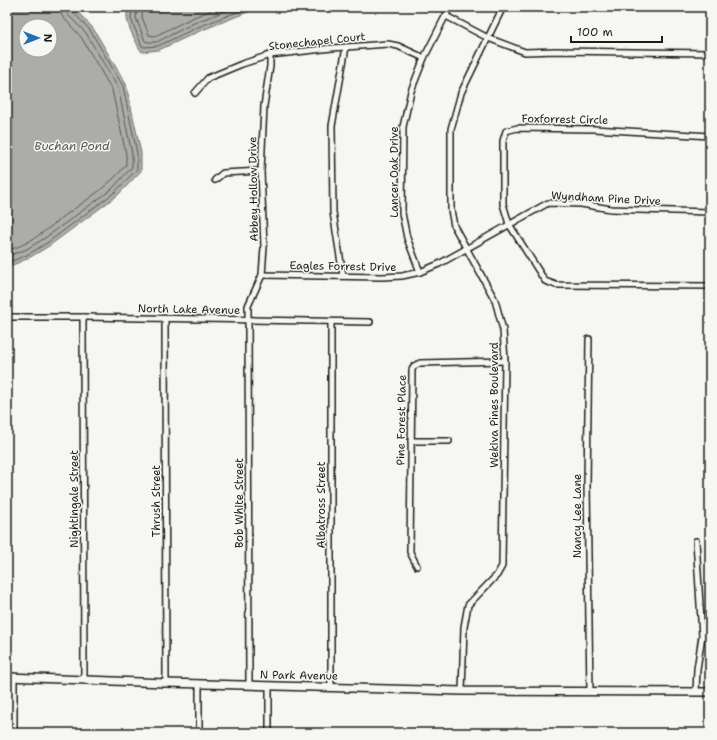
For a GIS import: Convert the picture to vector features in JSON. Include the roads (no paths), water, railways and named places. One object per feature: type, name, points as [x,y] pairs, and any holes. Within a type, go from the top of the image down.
[{"type":"main road","name":"N Park Avenue","points":[[10,677],[462,691],[710,692]]},
{"type":"main road","points":[[10,677],[13,733]]},
{"type":"street","name":"Lancer Oak Drive","points":[[420,272],[407,238],[402,213],[403,127],[411,91],[424,58],[450,7]]},
{"type":"street","name":"Wekiva Pines Boulevard","points":[[462,691],[464,627],[468,605],[497,576],[502,566],[505,361],[503,330],[494,300],[465,249],[454,226],[451,210],[451,129],[461,93],[502,7]]},
{"type":"street","points":[[446,16],[488,38],[524,52],[710,53]]},
{"type":"street","name":"Stonechapel Court","points":[[195,93],[208,78],[242,64],[270,55],[294,51],[388,44],[398,46],[424,58]]},
{"type":"street","points":[[343,276],[333,212],[332,126],[346,47]]},
{"type":"street","name":"Abbey Hollow Drive","points":[[248,321],[248,306],[262,275],[264,247],[261,171],[264,106],[270,66],[270,55]]},
{"type":"street","name":"Foxforrest Circle","points":[[710,136],[594,129],[517,128],[506,132],[503,141],[503,204],[509,224],[545,281],[556,285],[710,286]]},
{"type":"street","points":[[215,180],[223,173],[261,171]]},
{"type":"street","name":"Wyndham Pine Drive","points":[[465,249],[548,203],[581,204],[611,209],[710,212]]},
{"type":"street","name":"Eagles Forrest Drive","points":[[262,275],[402,276],[420,272],[439,264],[465,249]]},
{"type":"street","name":"North Lake Avenue","points":[[7,318],[370,322]]},
{"type":"street","name":"Nightingale Street","points":[[83,318],[84,680]]},
{"type":"street","name":"Thrush Street","points":[[165,319],[166,683]]},
{"type":"street","name":"Bob White Street","points":[[248,321],[249,685]]},
{"type":"street","name":"Albatross Street","points":[[331,322],[331,687]]},
{"type":"street","name":"Nancy Lee Lane","points":[[589,339],[587,485],[590,692]]},
{"type":"street","name":"Pine Forest Place","points":[[417,566],[410,552],[412,370],[414,366],[420,363],[505,361]]},
{"type":"street","points":[[411,441],[449,440]]},
{"type":"street","points":[[696,541],[702,636],[696,669],[696,692]]},
{"type":"street","points":[[199,684],[199,733]]},
{"type":"street","points":[[269,686],[269,733]]},
{"type":"water","name":"Buchan Pond","points":[[7,7],[73,7],[93,28],[126,84],[141,153],[141,171],[118,195],[49,246],[29,258],[7,266]]},
{"type":"water","points":[[129,7],[267,7],[258,8],[200,31],[159,50],[142,52],[128,22],[127,12]]}]
